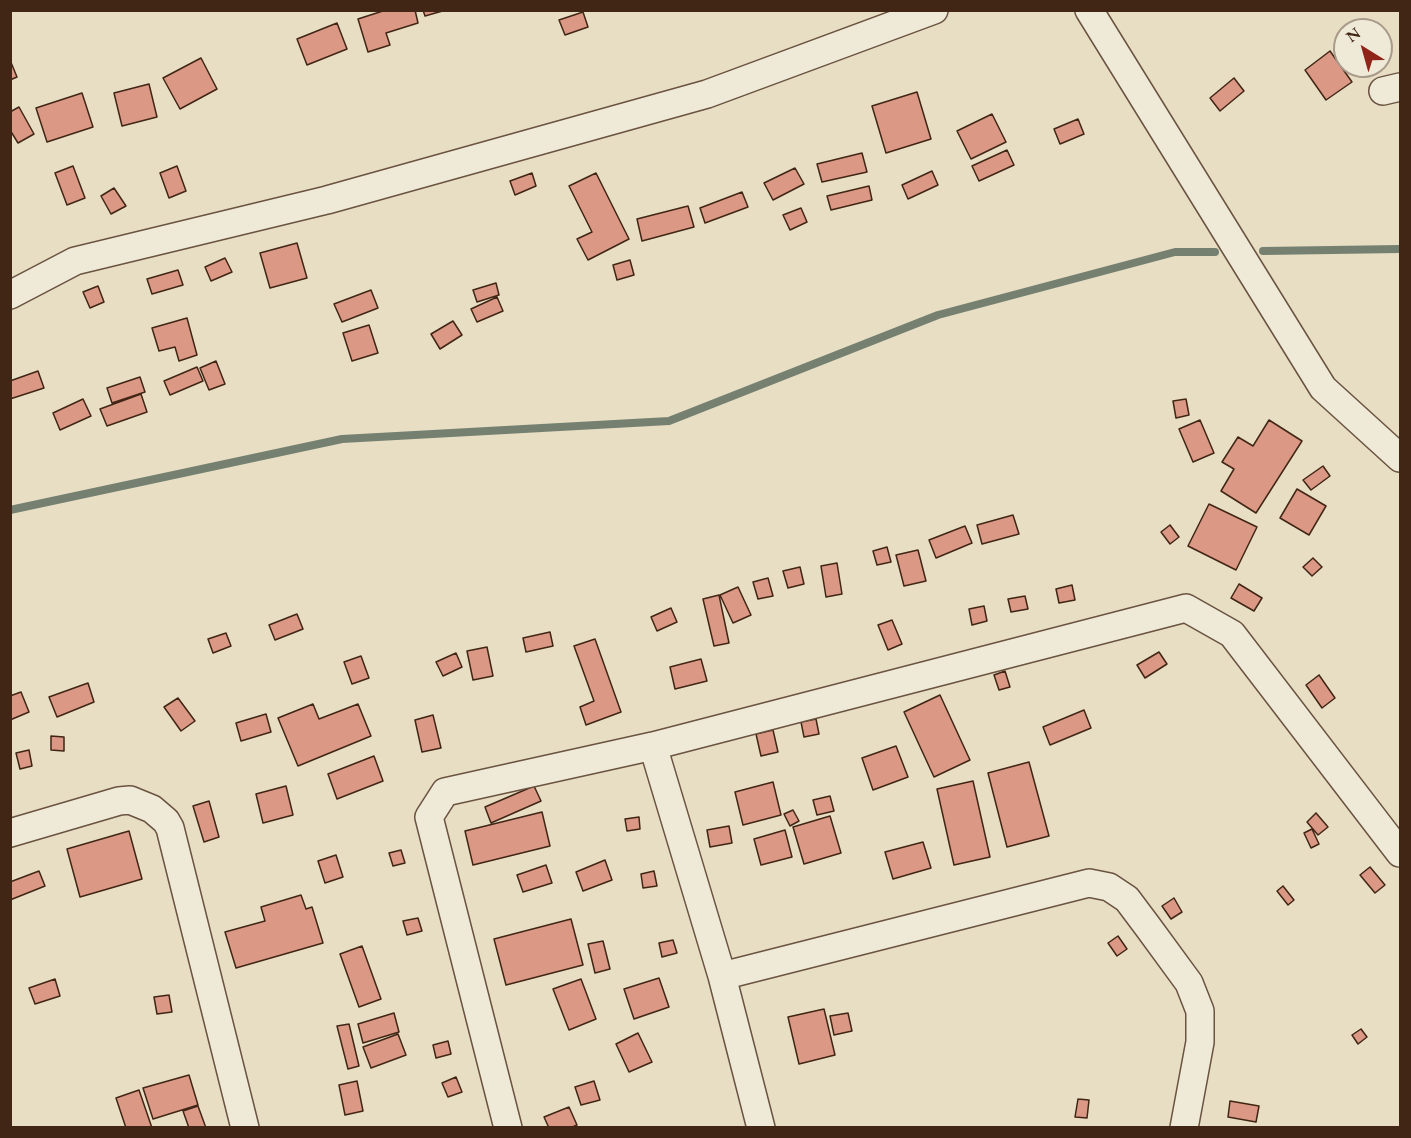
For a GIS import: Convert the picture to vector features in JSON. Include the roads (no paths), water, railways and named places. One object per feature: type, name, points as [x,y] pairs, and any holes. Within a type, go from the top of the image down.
[{"type":"street","points":[[10,295],[75,261],[327,200],[707,94],[934,10]]},
{"type":"street","points":[[1089,10],[1323,388],[1401,458]]},
{"type":"street","points":[[508,1128],[429,817],[445,792],[652,746],[1186,608],[1233,634],[1401,853]]},
{"type":"street","points":[[652,746],[722,976],[760,1128]]},
{"type":"street","points":[[10,832],[119,801],[130,800],[152,809],[166,821],[173,839],[245,1128]]},
{"type":"street","points":[[722,976],[1089,883],[1109,887],[1127,899],[1162,945],[1189,983],[1200,1011],[1200,1042],[1185,1127]]},
{"type":"waterway","points":[[1263,251],[1400,249]]},
{"type":"waterway","points":[[10,510],[342,439],[669,421],[938,315],[1175,252],[1215,252]]}]
